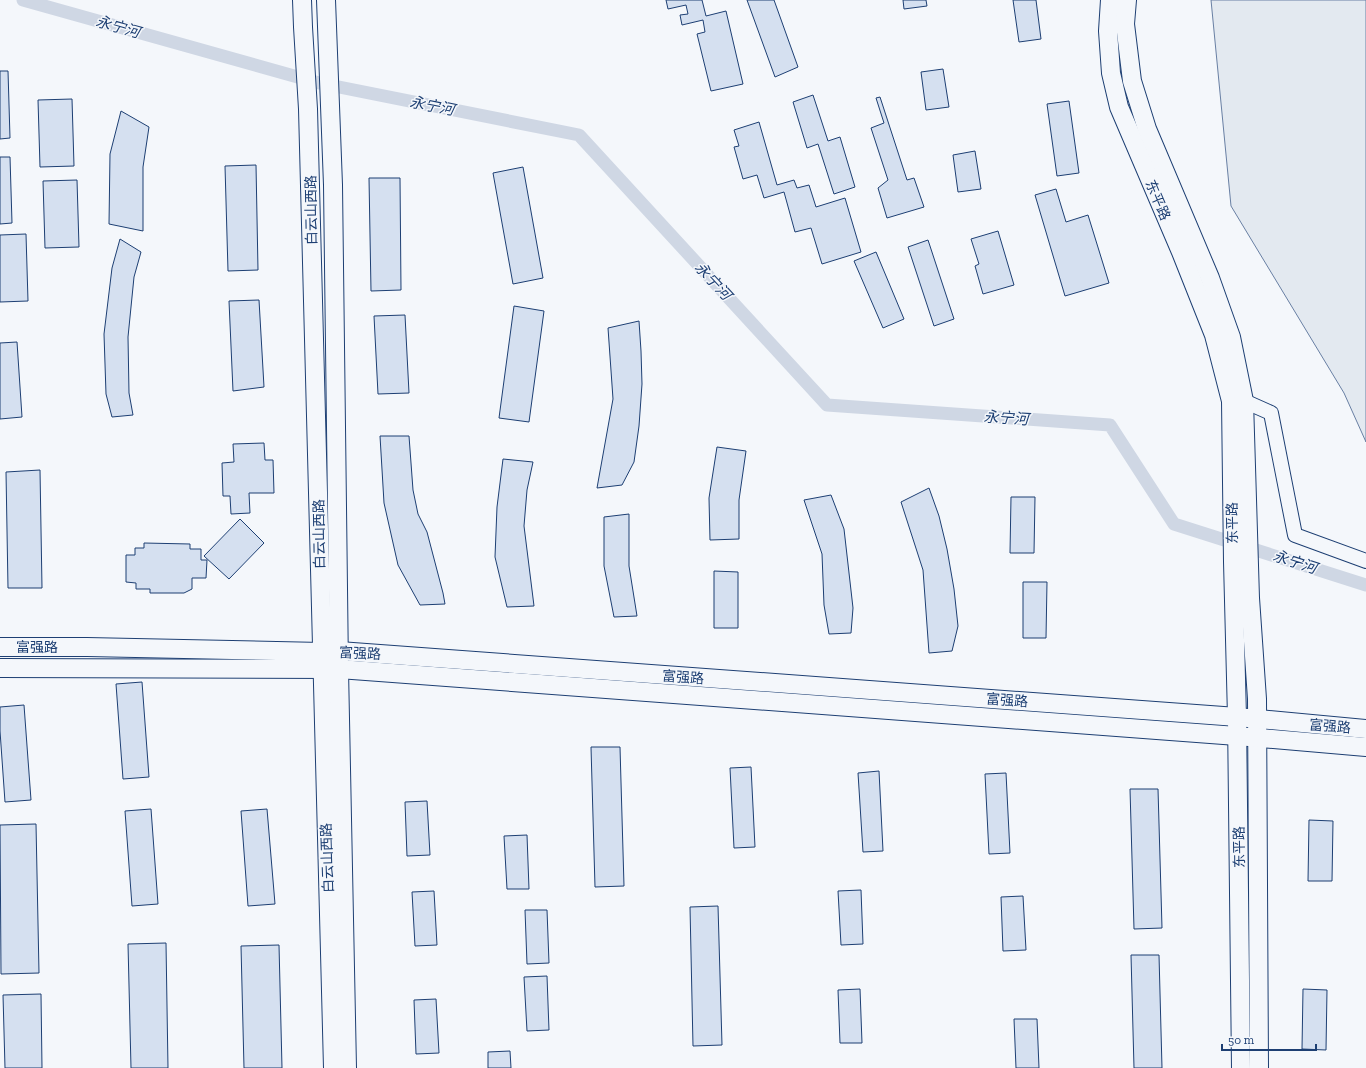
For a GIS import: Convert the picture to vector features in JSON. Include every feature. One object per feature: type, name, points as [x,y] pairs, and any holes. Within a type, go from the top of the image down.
[{"type":"main road","name":"白云山西路","points":[[302,0],[308,108],[347,1068]]},
{"type":"main road","name":"白云山西路","points":[[326,0],[334,184],[330,661],[333,1068]]},
{"type":"main road","name":"东平路","points":[[1110,0],[1108,31],[1111,73],[1119,107],[1214,335],[1230,401],[1250,598],[1257,720],[1259,1068]]},
{"type":"main road","name":"东平路","points":[[1127,0],[1125,24],[1132,81],[1147,129],[1210,278],[1231,337],[1244,401],[1234,586],[1241,1068]]},
{"type":"main road","name":"富强路","points":[[0,646],[86,647],[330,661],[1237,717],[1366,729]]},
{"type":"main road","name":"富强路","points":[[0,668],[330,661],[1366,747]]},
{"type":"street","points":[[1244,401],[1271,413],[1295,535],[1366,561]]},
{"type":"shaded area","points":[[1211,0],[1366,0],[1366,442],[1344,393],[1231,206]]},
{"type":"building","points":[[666,0],[702,0],[706,16],[726,11],[743,84],[711,91],[697,34],[705,32],[703,20],[682,25],[680,15],[688,14],[686,5],[668,9]]},
{"type":"building","points":[[747,0],[774,0],[798,67],[775,77]]},
{"type":"building","points":[[903,0],[926,0],[927,6],[904,9]]},
{"type":"building","points":[[1013,0],[1036,0],[1041,39],[1019,42]]},
{"type":"building","points":[[943,69],[949,107],[926,110],[921,72]]},
{"type":"building","points":[[0,71],[8,71],[10,138],[0,139]]},
{"type":"building","points":[[813,95],[828,141],[840,137],[855,187],[834,194],[818,144],[807,148],[793,102]]},
{"type":"building","points":[[880,97],[907,180],[914,178],[924,207],[887,218],[878,188],[888,180],[871,128],[884,123],[876,98]]},
{"type":"building","points":[[72,99],[74,166],[40,167],[38,100]]},
{"type":"building","points":[[1069,101],[1079,173],[1057,176],[1047,104]]},
{"type":"building","points":[[121,111],[149,127],[143,167],[143,231],[109,224],[110,154]]},
{"type":"building","points":[[759,122],[777,185],[794,180],[797,188],[809,185],[816,207],[845,198],[861,252],[822,264],[811,228],[795,232],[784,192],[764,198],[757,175],[743,179],[734,147],[739,146],[734,130]]},
{"type":"building","points":[[975,151],[981,189],[958,192],[953,155]]},
{"type":"building","points":[[0,157],[10,157],[12,223],[0,224]]},
{"type":"building","points":[[256,165],[258,270],[228,271],[225,166]]},
{"type":"building","points":[[523,167],[543,278],[513,284],[493,173]]},
{"type":"building","points":[[369,178],[400,178],[401,290],[371,291]]},
{"type":"building","points":[[77,180],[79,247],[45,248],[43,181]]},
{"type":"building","points":[[1056,189],[1066,222],[1088,215],[1109,283],[1065,296],[1035,195]]},
{"type":"building","points":[[998,231],[1014,285],[983,294],[975,266],[979,264],[971,239]]},
{"type":"building","points":[[26,234],[28,301],[0,302],[0,235]]},
{"type":"building","points":[[120,239],[141,252],[134,277],[128,337],[129,393],[133,415],[112,417],[106,394],[104,334],[112,268]]},
{"type":"building","points":[[928,240],[954,319],[934,326],[908,247]]},
{"type":"building","points":[[876,252],[904,319],[883,328],[854,261]]},
{"type":"building","points":[[259,300],[264,387],[233,391],[229,301]]},
{"type":"building","points":[[514,306],[544,311],[529,422],[499,418]]},
{"type":"building","points":[[405,315],[409,393],[378,394],[374,316]]},
{"type":"building","points":[[639,321],[642,384],[639,426],[634,462],[622,485],[597,488],[613,399],[608,328]]},
{"type":"building","points":[[17,342],[22,417],[0,419],[0,343]]},
{"type":"building","points":[[380,436],[409,436],[413,490],[418,514],[427,532],[445,604],[420,605],[398,565],[384,503]]},
{"type":"building","points":[[264,443],[265,460],[273,460],[274,493],[249,493],[250,513],[231,514],[230,496],[223,496],[222,463],[234,462],[233,444]]},
{"type":"building","points":[[717,447],[746,451],[739,500],[739,539],[710,540],[709,498]]},
{"type":"building","points":[[503,459],[533,462],[527,490],[524,526],[534,606],[507,607],[495,557],[497,507]]},
{"type":"building","points":[[40,470],[42,588],[8,588],[6,472]]},
{"type":"building","points":[[929,488],[939,516],[947,549],[954,589],[958,626],[952,651],[929,653],[923,570],[901,502]]},
{"type":"building","points":[[831,495],[844,529],[853,608],[851,633],[829,634],[824,605],[822,554],[804,500]]},
{"type":"building","points":[[1011,497],[1035,497],[1034,553],[1010,553]]},
{"type":"building","points":[[629,514],[629,566],[637,616],[614,617],[604,566],[604,517]]},
{"type":"building","points":[[240,519],[264,543],[229,579],[204,556]]},
{"type":"building","points":[[144,543],[190,544],[190,549],[201,549],[201,560],[207,560],[206,578],[192,578],[192,589],[184,593],[150,593],[150,589],[136,589],[136,583],[126,582],[126,555],[135,555],[135,548],[144,548]]},
{"type":"building","points":[[714,571],[738,572],[738,628],[714,628]]},
{"type":"building","points":[[1023,582],[1047,582],[1046,638],[1023,638]]},
{"type":"building","points":[[142,682],[149,777],[123,779],[116,684]]},
{"type":"building","points":[[24,705],[31,800],[5,802],[0,731],[0,707]]},
{"type":"building","points":[[591,747],[620,747],[624,886],[595,887]]},
{"type":"building","points":[[751,767],[755,847],[734,848],[730,768]]},
{"type":"building","points":[[879,771],[883,851],[863,852],[858,773]]},
{"type":"building","points":[[1006,773],[1010,853],[989,854],[985,774]]},
{"type":"building","points":[[1130,789],[1158,789],[1162,928],[1134,929]]},
{"type":"building","points":[[427,801],[430,855],[407,856],[405,802]]},
{"type":"building","points":[[151,809],[158,904],[132,906],[125,811]]},
{"type":"building","points":[[267,809],[275,904],[248,906],[241,811]]},
{"type":"building","points":[[1309,820],[1333,821],[1332,881],[1308,881]]},
{"type":"building","points":[[36,824],[39,973],[1,974],[0,825]]},
{"type":"building","points":[[527,835],[529,889],[507,889],[504,836]]},
{"type":"building","points":[[861,890],[863,944],[841,945],[838,891]]},
{"type":"building","points":[[434,891],[437,945],[415,946],[412,892]]},
{"type":"building","points":[[1023,896],[1026,950],[1003,951],[1001,897]]},
{"type":"building","points":[[718,906],[722,1045],[693,1046],[690,907]]},
{"type":"building","points":[[525,910],[547,910],[549,963],[527,964]]},
{"type":"building","points":[[166,943],[168,1068],[131,1068],[128,944]]},
{"type":"building","points":[[279,945],[282,1068],[244,1068],[241,946]]},
{"type":"building","points":[[1131,955],[1159,955],[1162,1068],[1134,1068]]},
{"type":"building","points":[[547,976],[549,1030],[527,1031],[524,977]]},
{"type":"building","points":[[860,989],[862,1043],[840,1043],[838,990]]},
{"type":"building","points":[[1303,989],[1327,990],[1326,1050],[1302,1049]]},
{"type":"building","points":[[41,994],[42,1068],[5,1068],[3,995]]},
{"type":"building","points":[[436,999],[439,1053],[416,1054],[414,1000]]},
{"type":"building","points":[[1014,1019],[1037,1019],[1039,1068],[1016,1068]]},
{"type":"building","points":[[510,1051],[511,1068],[488,1068],[488,1052]]},
{"type":"waterway","name":"永宁河","points":[[23,0],[319,83],[579,135],[827,405],[1110,425],[1174,524],[1366,585]]}]
